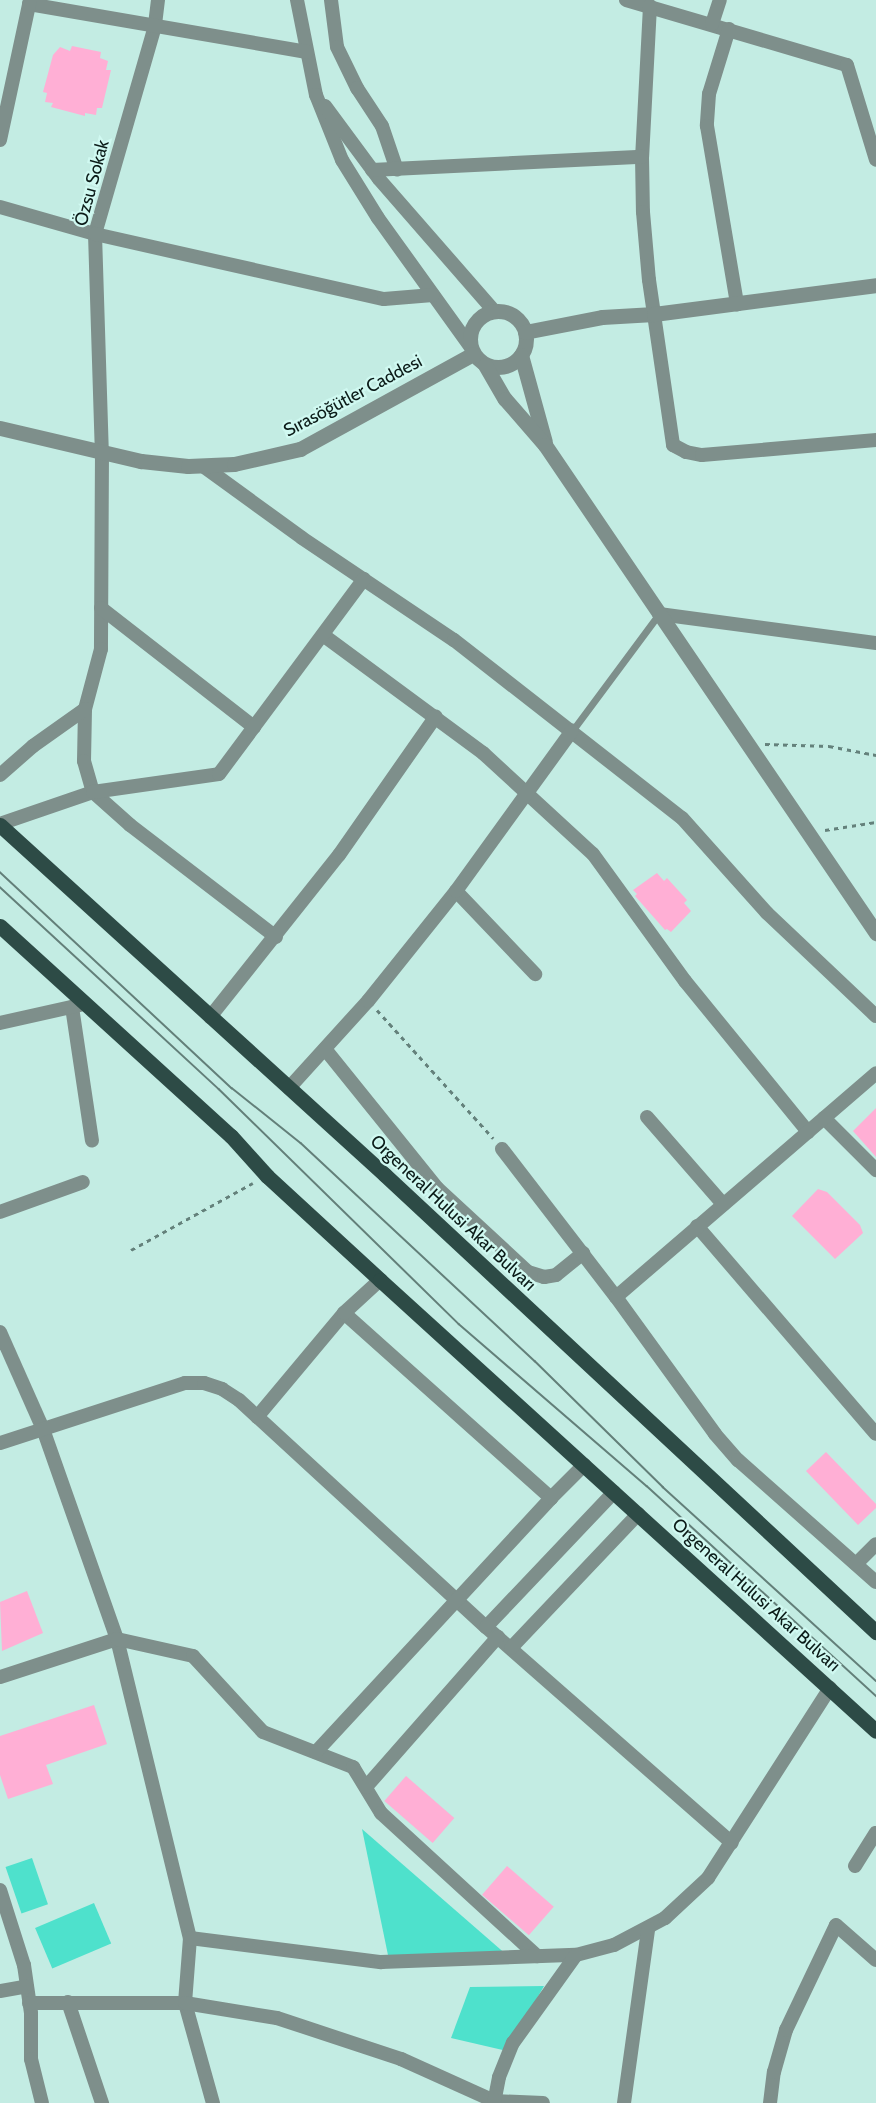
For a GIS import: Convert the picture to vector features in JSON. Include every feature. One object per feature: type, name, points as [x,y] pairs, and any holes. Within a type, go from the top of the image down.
[{"type":"main road","name":"Orgeneral Hulusi Akar Bulvarı","points":[[0,825],[289,1088],[876,1632]]},
{"type":"main road","name":"Orgeneral Hulusi Akar Bulvarı","points":[[0,926],[78,1006],[231,1136],[267,1176],[876,1731]]},
{"type":"street","name":"Özsu Sokak","points":[[93,792],[83,754],[85,709],[101,649],[102,452],[95,234],[155,26],[158,0]]},
{"type":"street","points":[[297,0],[316,95],[342,160],[378,218],[472,350],[485,364],[505,399],[545,445],[876,933]]},
{"type":"street","points":[[331,0],[337,47],[357,88],[382,126],[396,170]]},
{"type":"street","points":[[626,0],[847,65],[876,160]]},
{"type":"street","points":[[712,24],[720,0]]},
{"type":"street","points":[[0,140],[29,2],[307,52]]},
{"type":"street","points":[[650,6],[642,157],[645,246],[673,445],[702,455],[876,440]]},
{"type":"street","points":[[729,29],[710,94],[707,126],[737,304]]},
{"type":"street","points":[[316,95],[372,170],[494,310]]},
{"type":"street","points":[[372,170],[642,157]]},
{"type":"street","points":[[0,207],[95,234],[384,299],[433,295]]},
{"type":"street","points":[[525,332],[569,322],[737,304],[876,285]]},
{"type":"street","points":[[472,350],[470,330],[474,323],[486,313],[494,310],[510,313],[517,318],[525,332],[525,348],[521,355],[509,365],[501,367],[485,364]]},
{"type":"street","name":"Sırasöğütler Caddesi","points":[[0,428],[164,465],[203,466],[256,460],[300,449],[472,350]]},
{"type":"street","points":[[521,355],[545,445]]},
{"type":"street","points":[[203,466],[454,640],[682,818],[761,906],[876,1016]]},
{"type":"street","points":[[0,825],[93,792],[219,774],[364,579]]},
{"type":"street","points":[[101,608],[254,727]]},
{"type":"street","points":[[659,614],[876,643]]},
{"type":"street","points":[[322,635],[436,716],[526,792],[593,854],[686,981],[808,1132]]},
{"type":"street","points":[[0,775],[33,746],[85,709]]},
{"type":"street","points":[[210,1017],[339,855],[436,716]]},
{"type":"street","points":[[289,1088],[368,1001],[456,891],[526,792],[573,731]]},
{"type":"street","points":[[93,792],[130,825],[276,937]]},
{"type":"street","points":[[456,891],[535,974]]},
{"type":"street","points":[[0,1023],[78,1006],[92,1141]]},
{"type":"street","points":[[326,1049],[437,1188],[528,1272],[544,1277],[556,1275],[583,1253]]},
{"type":"street","points":[[616,1297],[876,1073]]},
{"type":"street","points":[[647,1117],[723,1204]]},
{"type":"street","points":[[824,1118],[876,1170]]},
{"type":"street","points":[[502,1149],[616,1297],[714,1434],[738,1460],[876,1582]]},
{"type":"street","points":[[1,1209],[83,1182]]},
{"type":"street","points":[[697,1226],[876,1434]]},
{"type":"street","points":[[257,1417],[344,1313],[380,1280]]},
{"type":"street","points":[[344,1313],[550,1498]]},
{"type":"street","points":[[0,1332],[43,1429],[117,1639],[190,1938],[185,2003],[213,2103]]},
{"type":"street","points":[[0,1443],[185,1383],[204,1383],[222,1389],[257,1417],[486,1627],[732,1842]]},
{"type":"street","points":[[316,1752],[550,1498],[584,1465]]},
{"type":"street","points":[[486,1627],[614,1492]]},
{"type":"street","points":[[511,1648],[638,1514]]},
{"type":"street","points":[[856,1564],[876,1544]]},
{"type":"street","points":[[366,1787],[498,1637]]},
{"type":"street","points":[[0,1677],[117,1639],[193,1656],[263,1732],[354,1767],[381,1813],[537,1956]]},
{"type":"street","points":[[190,1938],[381,1962],[576,1954],[614,1945],[648,1929],[695,1892],[732,1842],[830,1688]]},
{"type":"street","points":[[855,1866],[876,1833]]},
{"type":"street","points":[[0,1890],[18,1940],[29,2003],[31,2059],[42,2103]]},
{"type":"street","points":[[770,2103],[774,2072],[786,2030],[836,1925],[876,1960]]},
{"type":"street","points":[[624,2103],[648,1929]]},
{"type":"street","points":[[494,2102],[499,2077],[513,2043],[576,1954]]},
{"type":"street","points":[[0,1991],[27,1986]]},
{"type":"street","points":[[68,2002],[102,2103]]},
{"type":"street","points":[[29,2003],[185,2003],[277,2018],[401,2059],[494,2102],[543,2103]]},
{"type":"lane","points":[[573,731],[659,614]]},
{"type":"path","points":[[748,744],[829,746],[876,755]]},
{"type":"path","points":[[809,833],[876,822]]},
{"type":"path","points":[[368,1001],[502,1149]]},
{"type":"path","points":[[131,1250],[267,1176]]},
{"type":"green space","points":[[362,1829],[515,1962],[389,1960]]},
{"type":"green space","points":[[32,1858],[48,1904],[21,1913],[6,1867]]},
{"type":"green space","points":[[94,1903],[111,1944],[52,1969],[35,1928]]},
{"type":"green space","points":[[544,1986],[507,2051],[451,2038],[470,1987]]},
{"type":"building","points":[[72,46],[101,52],[100,58],[108,61],[106,70],[111,70],[102,108],[97,108],[96,115],[85,113],[85,116],[51,107],[53,103],[45,102],[47,93],[43,92],[53,55],[60,47],[70,51]]},
{"type":"building","points":[[657,873],[664,881],[667,878],[687,900],[684,903],[691,911],[671,932],[665,930],[635,896],[637,894],[633,890]]},
{"type":"building","points":[[876,1108],[876,1157],[853,1131]]},
{"type":"building","points":[[818,1189],[827,1192],[860,1225],[863,1233],[835,1259],[792,1216]]},
{"type":"building","points":[[826,1452],[876,1504],[876,1508],[858,1525],[806,1471]]},
{"type":"building","points":[[27,1591],[43,1633],[2,1651],[0,1602]]},
{"type":"building","points":[[94,1705],[107,1744],[46,1765],[53,1784],[8,1799],[0,1775],[0,1736]]},
{"type":"building","points":[[406,1776],[454,1818],[433,1843],[384,1801]]},
{"type":"building","points":[[507,1866],[554,1907],[529,1935],[482,1895]]},
{"type":"tram line","points":[[0,872],[232,1088],[301,1143],[535,1361],[663,1487],[876,1681]]},
{"type":"tram line","points":[[0,887],[219,1089],[459,1324],[647,1486],[876,1696]]}]
